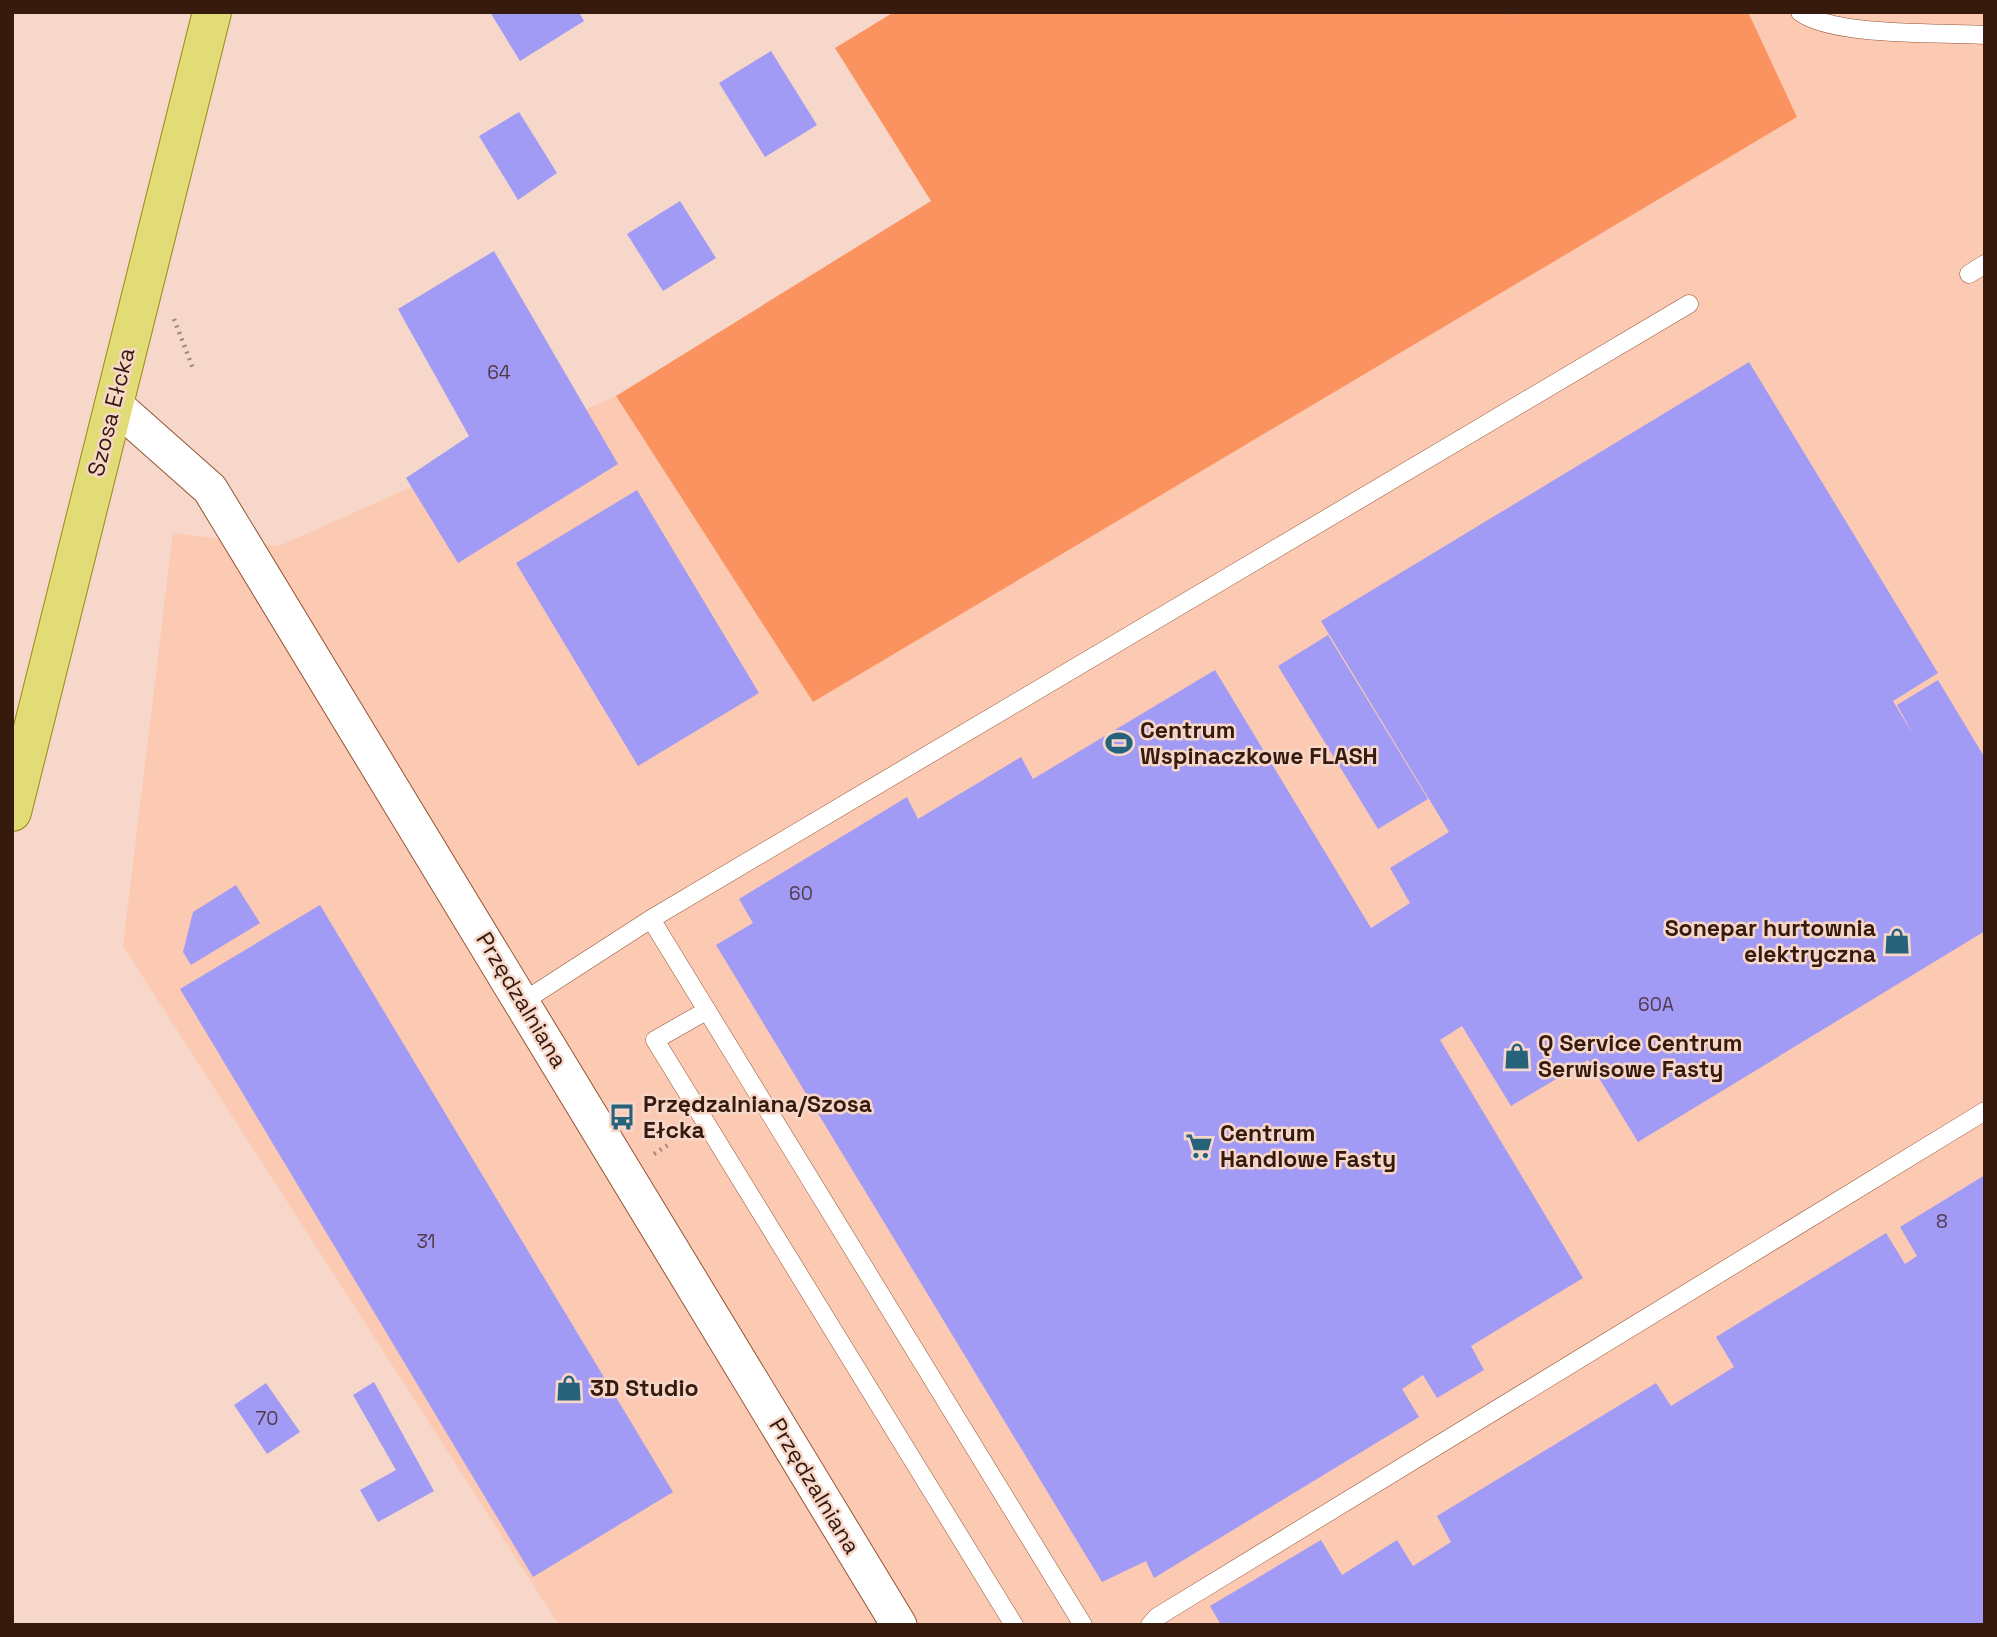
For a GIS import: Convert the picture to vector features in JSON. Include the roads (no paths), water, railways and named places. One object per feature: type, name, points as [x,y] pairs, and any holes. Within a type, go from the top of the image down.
[{"type":"main road","name":"Szosa Ełcka","points":[[12,811],[212,12]]},
{"type":"street","name":"Przędzalniana","points":[[113,403],[210,489],[524,1001],[899,1625]]},
{"type":"lane","points":[[1800,12],[1810,20],[1836,27],[1985,34]]},
{"type":"lane","points":[[1969,274],[1985,264]]},
{"type":"lane","points":[[524,1001],[651,919],[1689,304]]},
{"type":"lane","points":[[651,919],[1083,1625]]},
{"type":"lane","points":[[706,1011],[655,1040],[1014,1625]]},
{"type":"lane","points":[[1150,1625],[1157,1617],[1985,1111]]},
{"type":"place","name":"Centrum Wspinaczkowe FLASH","points":[[1119,743]]},
{"type":"place","name":"Sonepar hurtownia elektryczna","points":[[1897,941]]},
{"type":"place","name":"Q Service Centrum Serwisowe Fasty","points":[[1517,1056]]},
{"type":"place","name":"Przędzalniana/Szosa Ełcka","points":[[622,1117]]},
{"type":"place","name":"Centrum Handlowe Fasty","points":[[1199,1146]]},
{"type":"place","name":"3D Studio","points":[[569,1388]]}]
